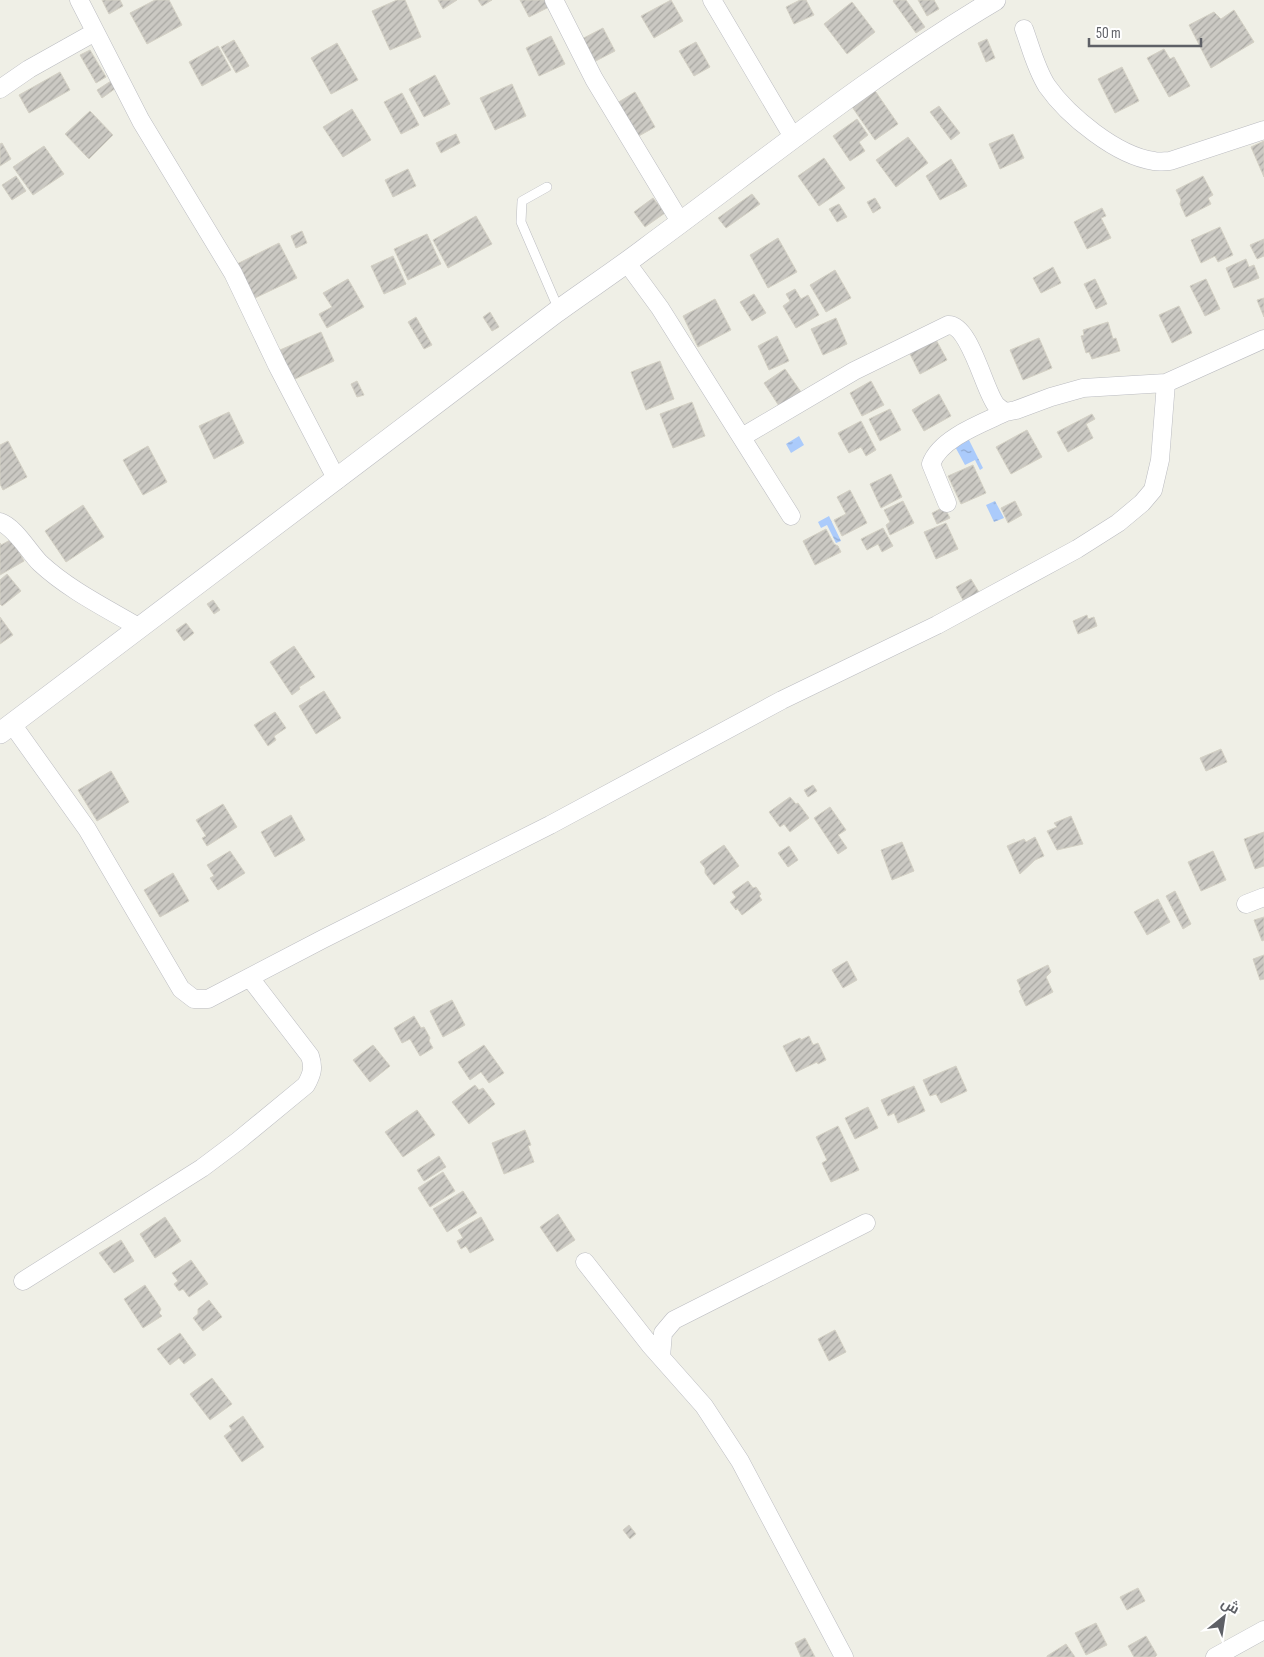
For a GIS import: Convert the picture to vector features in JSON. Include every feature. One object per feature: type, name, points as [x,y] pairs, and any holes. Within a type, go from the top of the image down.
[{"type":"street","points":[[78,0],[141,121],[233,273],[277,365],[337,480]]},
{"type":"street","points":[[554,0],[594,79],[681,223]]},
{"type":"street","points":[[712,0],[793,137]]},
{"type":"street","points":[[984,3],[900,60],[793,137],[681,223],[559,310],[337,480],[6,728],[70,803],[181,988],[194,999],[208,999],[550,825],[782,700],[937,625],[1020,582],[1085,544],[1130,513],[1142,503],[1152,490],[1160,460],[1166,383]]},
{"type":"street","points":[[1024,29],[1034,60],[1046,84],[1064,107],[1087,128],[1105,140],[1140,157],[1155,161],[1170,161],[1264,130]]},
{"type":"street","points":[[0,89],[29,69],[95,32]]},
{"type":"street","points":[[626,263],[660,308],[791,516]]},
{"type":"street","points":[[742,437],[854,371],[953,325],[961,331],[981,370],[993,400],[997,406],[1006,412]]},
{"type":"street","points":[[947,503],[931,464],[934,454],[948,441],[1006,412],[1083,388],[1166,383],[1264,340]]},
{"type":"street","points":[[0,522],[9,527],[39,562],[62,581],[140,628]]},
{"type":"street","points":[[1246,904],[1264,897]]},
{"type":"street","points":[[23,1281],[202,1168],[306,1085],[312,1075],[313,1065],[310,1056],[250,978]]},
{"type":"street","points":[[661,1357],[663,1333],[674,1320],[866,1223]]},
{"type":"street","points":[[585,1262],[661,1357],[704,1406],[740,1461],[844,1657]]},
{"type":"street","points":[[1215,1657],[1264,1630]]},
{"type":"lane","points":[[547,187],[522,201],[521,222],[559,310]]},
{"type":"water","points":[[966,434],[983,468],[980,470],[975,460],[965,465],[952,441]]},
{"type":"water","points":[[799,436],[804,445],[791,453],[786,444]]},
{"type":"water","points":[[995,501],[1004,518],[994,522],[986,505]]},
{"type":"water","points":[[829,516],[841,541],[836,543],[827,525],[821,528],[818,522]]},
{"type":"building","points":[[102,0],[120,0],[123,6],[109,14]]},
{"type":"building","points":[[155,0],[169,0],[182,25],[147,44],[130,13]]},
{"type":"building","points":[[397,0],[405,0],[421,37],[390,50],[372,11]]},
{"type":"building","points":[[438,0],[457,0],[443,9]]},
{"type":"building","points":[[478,0],[492,0],[482,6]]},
{"type":"building","points":[[520,0],[548,0],[551,6],[529,17]]},
{"type":"building","points":[[671,0],[683,21],[654,38],[641,16]]},
{"type":"building","points":[[800,0],[806,0],[814,15],[794,24],[786,7]]},
{"type":"building","points":[[894,0],[906,0],[925,27],[916,33]]},
{"type":"building","points":[[918,0],[934,0],[939,9],[927,16]]},
{"type":"building","points":[[852,2],[875,32],[847,54],[824,24]]},
{"type":"building","points":[[1234,10],[1254,42],[1211,68],[1189,25],[1214,12],[1221,19]]},
{"type":"building","points":[[603,28],[615,51],[592,63],[580,40]]},
{"type":"building","points":[[551,36],[565,64],[539,76],[526,48]]},
{"type":"building","points":[[987,39],[995,58],[986,62],[978,43]]},
{"type":"building","points":[[234,40],[249,66],[236,73],[221,47]]},
{"type":"building","points":[[696,42],[710,67],[694,76],[679,51]]},
{"type":"building","points":[[337,43],[358,80],[331,94],[311,58]]},
{"type":"building","points":[[218,46],[231,70],[202,86],[189,62]]},
{"type":"building","points":[[1164,49],[1170,59],[1174,57],[1190,86],[1169,97],[1147,58]]},
{"type":"building","points":[[90,50],[106,77],[96,83],[80,55]]},
{"type":"building","points":[[1122,67],[1139,101],[1115,113],[1098,79]]},
{"type":"building","points":[[60,72],[70,90],[29,113],[19,95]]},
{"type":"building","points":[[435,75],[450,104],[424,117],[409,89]]},
{"type":"building","points":[[111,81],[116,88],[102,98],[97,90]]},
{"type":"building","points":[[512,84],[526,116],[495,130],[480,98]]},
{"type":"building","points":[[871,85],[898,124],[875,140],[848,101]]},
{"type":"building","points":[[635,92],[655,127],[637,137],[617,103]]},
{"type":"building","points":[[402,93],[419,125],[401,134],[384,102]]},
{"type":"building","points":[[939,106],[960,133],[951,140],[930,112]]},
{"type":"building","points":[[352,109],[371,140],[343,157],[323,127]]},
{"type":"building","points":[[90,111],[113,135],[89,159],[65,134]]},
{"type":"building","points":[[857,119],[868,135],[859,142],[865,151],[850,161],[833,136]]},
{"type":"building","points":[[456,134],[460,143],[441,153],[436,143]]},
{"type":"building","points":[[1013,134],[1024,158],[1000,169],[989,144]]},
{"type":"building","points":[[908,137],[928,163],[896,187],[876,160]]},
{"type":"building","points":[[1264,141],[1264,177],[1251,147]]},
{"type":"building","points":[[2,143],[11,159],[0,166],[0,144]]},
{"type":"building","points":[[44,146],[64,174],[33,195],[13,167]]},
{"type":"building","points":[[824,158],[845,188],[819,206],[798,176]]},
{"type":"building","points":[[951,159],[967,186],[940,200],[926,176]]},
{"type":"building","points":[[408,169],[416,186],[393,197],[385,180]]},
{"type":"building","points":[[16,176],[26,191],[12,200],[2,185]]},
{"type":"building","points":[[1203,176],[1213,195],[1208,198],[1211,204],[1186,217],[1176,190]]},
{"type":"building","points":[[752,194],[760,204],[726,228],[718,218]]},
{"type":"building","points":[[653,198],[665,213],[645,227],[634,212]]},
{"type":"building","points":[[875,198],[881,208],[873,213],[867,202]]},
{"type":"building","points":[[839,204],[847,217],[837,222],[829,209]]},
{"type":"building","points":[[1102,208],[1106,216],[1101,218],[1111,238],[1087,249],[1074,222]]},
{"type":"building","points":[[476,216],[492,244],[448,268],[433,240]]},
{"type":"building","points":[[1220,227],[1233,255],[1218,262],[1215,256],[1201,263],[1191,240]]},
{"type":"building","points":[[302,231],[307,243],[296,248],[291,236]]},
{"type":"building","points":[[427,234],[441,264],[408,280],[394,249]]},
{"type":"building","points":[[778,238],[797,272],[768,288],[750,255]]},
{"type":"building","points":[[1264,239],[1264,256],[1257,259],[1250,245]]},
{"type":"building","points":[[279,243],[297,278],[255,298],[237,264]]},
{"type":"building","points":[[393,256],[406,284],[384,294],[371,266]]},
{"type":"building","points":[[1246,259],[1249,267],[1254,265],[1259,278],[1234,288],[1226,268]]},
{"type":"building","points":[[1053,267],[1061,283],[1041,293],[1033,278]]},
{"type":"building","points":[[835,270],[851,298],[826,312],[810,285]]},
{"type":"building","points":[[348,279],[364,307],[327,328],[319,314],[332,307],[323,293]]},
{"type":"building","points":[[1095,279],[1107,304],[1096,309],[1084,284]]},
{"type":"building","points":[[1206,279],[1220,309],[1205,316],[1190,286]]},
{"type":"building","points":[[795,289],[801,299],[808,295],[819,315],[796,328],[783,306],[790,301],[786,294]]},
{"type":"building","points":[[754,294],[766,313],[752,321],[740,302]]},
{"type":"building","points":[[1264,298],[1264,317],[1257,300]]},
{"type":"building","points":[[715,299],[731,330],[698,347],[683,316]]},
{"type":"building","points":[[1179,306],[1192,333],[1172,343],[1159,315]]},
{"type":"building","points":[[490,312],[499,327],[492,331],[483,317]]},
{"type":"building","points":[[416,317],[432,345],[424,349],[408,322]]},
{"type":"building","points":[[836,318],[847,344],[823,355],[811,329]]},
{"type":"building","points":[[1108,322],[1113,339],[1116,338],[1120,351],[1092,359],[1089,352],[1086,353],[1081,336],[1084,335],[1083,330]]},
{"type":"building","points":[[321,332],[334,361],[293,380],[280,350]]},
{"type":"building","points":[[777,336],[789,361],[769,370],[758,346]]},
{"type":"building","points":[[934,336],[947,360],[920,374],[908,350]]},
{"type":"building","points":[[1039,338],[1052,368],[1023,380],[1010,350]]},
{"type":"building","points":[[660,361],[674,399],[646,410],[631,372]]},
{"type":"building","points":[[785,369],[801,392],[779,406],[764,383]]},
{"type":"building","points":[[357,381],[364,395],[357,397],[351,384]]},
{"type":"building","points":[[871,381],[884,405],[862,416],[850,393]]},
{"type":"building","points":[[939,394],[951,416],[924,431],[912,410]]},
{"type":"building","points":[[692,402],[705,436],[673,448],[660,414]]},
{"type":"building","points":[[890,409],[901,430],[880,441],[869,419]]},
{"type":"building","points":[[229,412],[244,443],[214,459],[199,426]]},
{"type":"building","points":[[1092,414],[1095,419],[1086,424],[1093,438],[1068,452],[1057,432]]},
{"type":"building","points":[[861,421],[876,450],[866,456],[861,447],[849,453],[838,433]]},
{"type":"building","points":[[1027,430],[1042,457],[1011,474],[996,447]]},
{"type":"building","points":[[8,441],[27,477],[3,490],[0,484],[0,445]]},
{"type":"building","points":[[148,446],[167,482],[143,495],[123,460]]},
{"type":"building","points":[[973,465],[986,493],[961,504],[948,476]]},
{"type":"building","points":[[891,474],[902,497],[881,508],[870,484]]},
{"type":"building","points":[[850,490],[867,523],[842,536],[834,520],[846,514],[837,497]]},
{"type":"building","points":[[903,501],[914,523],[890,535],[886,525],[890,522],[884,510]]},
{"type":"building","points":[[1015,501],[1022,515],[1008,523],[1001,508]]},
{"type":"building","points":[[83,505],[104,537],[66,562],[45,531]]},
{"type":"building","points":[[944,507],[950,518],[937,524],[932,513]]},
{"type":"building","points":[[946,523],[958,549],[936,559],[924,532]]},
{"type":"building","points":[[883,528],[893,546],[882,552],[878,544],[867,550],[861,539]]},
{"type":"building","points":[[826,529],[841,552],[815,565],[803,541]]},
{"type":"building","points":[[12,539],[24,561],[0,575],[0,543],[1,545]]},
{"type":"building","points":[[7,574],[21,591],[2,606],[0,604],[0,580]]},
{"type":"building","points":[[971,579],[980,594],[964,602],[956,587]]},
{"type":"building","points":[[213,600],[220,610],[214,614],[207,604]]},
{"type":"building","points":[[1087,615],[1088,619],[1094,617],[1097,626],[1078,634],[1073,621]]},
{"type":"building","points":[[0,617],[13,635],[0,644]]},
{"type":"building","points":[[186,623],[194,633],[184,641],[176,630]]},
{"type":"building","points":[[294,646],[315,677],[299,687],[300,689],[292,695],[270,662]]},
{"type":"building","points":[[324,691],[341,718],[316,734],[299,706]]},
{"type":"building","points":[[275,712],[286,728],[274,736],[276,740],[268,746],[254,725]]},
{"type":"building","points":[[1221,749],[1227,762],[1206,771],[1200,758]]},
{"type":"building","points":[[111,771],[129,802],[97,821],[78,790]]},
{"type":"building","points":[[813,785],[817,791],[808,797],[804,790]]},
{"type":"building","points":[[790,797],[796,804],[798,803],[809,818],[790,832],[784,824],[780,827],[769,812]]},
{"type":"building","points":[[223,804],[237,827],[207,846],[202,838],[206,836],[196,820]]},
{"type":"building","points":[[830,807],[846,830],[838,835],[847,848],[838,854],[814,818]]},
{"type":"building","points":[[291,815],[305,840],[275,857],[261,832]]},
{"type":"building","points":[[1071,816],[1083,844],[1057,850],[1047,831],[1057,827],[1054,823]]},
{"type":"building","points":[[1264,832],[1264,866],[1255,869],[1244,839]]},
{"type":"building","points":[[1035,837],[1044,856],[1035,860],[1020,874],[1007,846],[1024,839],[1026,842]]},
{"type":"building","points":[[902,842],[914,871],[892,880],[881,850]]},
{"type":"building","points":[[724,845],[739,866],[714,885],[700,862]]},
{"type":"building","points":[[789,846],[798,860],[788,867],[778,853]]},
{"type":"building","points":[[230,851],[245,873],[218,890],[210,878],[214,876],[207,865]]},
{"type":"building","points":[[1213,851],[1226,880],[1201,891],[1188,862]]},
{"type":"building","points":[[173,873],[189,901],[160,917],[144,890]]},
{"type":"building","points":[[748,881],[753,888],[756,887],[761,894],[759,896],[762,900],[742,915],[730,902],[736,897],[732,892]]},
{"type":"building","points":[[1175,891],[1191,924],[1183,929],[1166,896]]},
{"type":"building","points":[[1158,899],[1170,922],[1147,935],[1134,912]]},
{"type":"building","points":[[1264,917],[1264,940],[1262,941],[1254,920]]},
{"type":"building","points":[[1264,955],[1264,979],[1260,980],[1253,959]]},
{"type":"building","points":[[847,961],[857,980],[843,988],[832,970]]},
{"type":"building","points":[[1048,965],[1051,972],[1046,977],[1053,992],[1026,1006],[1019,991],[1021,989],[1017,980]]},
{"type":"building","points":[[452,1000],[465,1025],[443,1037],[430,1011]]},
{"type":"building","points":[[414,1016],[421,1028],[424,1027],[433,1048],[420,1056],[410,1039],[402,1043],[394,1028]]},
{"type":"building","points":[[809,1036],[813,1045],[818,1043],[826,1060],[796,1072],[783,1046]]},
{"type":"building","points":[[373,1045],[390,1066],[370,1082],[353,1060]]},
{"type":"building","points":[[484,1045],[504,1073],[489,1083],[481,1072],[470,1080],[458,1062]]},
{"type":"building","points":[[956,1066],[967,1091],[941,1103],[936,1094],[930,1096],[923,1080]]},
{"type":"building","points":[[475,1085],[479,1090],[483,1088],[495,1104],[469,1124],[452,1102]]},
{"type":"building","points":[[914,1086],[925,1111],[898,1123],[894,1113],[888,1116],[881,1100]]},
{"type":"building","points":[[868,1107],[878,1128],[855,1139],[845,1118]]},
{"type":"building","points":[[417,1110],[435,1135],[403,1157],[385,1132]]},
{"type":"building","points":[[838,1126],[859,1170],[831,1182],[822,1163],[827,1160],[816,1137]]},
{"type":"building","points":[[525,1130],[531,1145],[528,1146],[534,1162],[504,1174],[492,1143]]},
{"type":"building","points":[[439,1156],[446,1167],[424,1181],[417,1170]]},
{"type":"building","points":[[443,1172],[455,1191],[430,1207],[418,1188]]},
{"type":"building","points":[[463,1191],[477,1213],[447,1232],[433,1209]]},
{"type":"building","points":[[558,1214],[575,1240],[557,1252],[540,1227]]},
{"type":"building","points":[[165,1217],[181,1241],[155,1258],[140,1234]]},
{"type":"building","points":[[481,1217],[494,1240],[470,1253],[466,1246],[461,1249],[457,1241],[463,1238],[458,1230]]},
{"type":"building","points":[[121,1240],[134,1261],[114,1273],[99,1253]]},
{"type":"building","points":[[191,1260],[208,1284],[189,1297],[183,1289],[179,1291],[174,1284],[178,1281],[172,1273]]},
{"type":"building","points":[[145,1285],[161,1309],[159,1313],[162,1316],[143,1328],[124,1299]]},
{"type":"building","points":[[209,1300],[222,1317],[203,1331],[193,1318],[198,1314],[198,1309]]},
{"type":"building","points":[[835,1330],[846,1352],[829,1361],[818,1339]]},
{"type":"building","points":[[180,1333],[196,1355],[184,1364],[179,1358],[170,1365],[157,1349]]},
{"type":"building","points":[[212,1378],[232,1404],[210,1420],[190,1394]]},
{"type":"building","points":[[243,1416],[264,1447],[242,1462],[224,1436],[232,1430],[229,1426]]},
{"type":"building","points":[[629,1525],[636,1534],[630,1539],[623,1530]]},
{"type":"building","points":[[1138,1588],[1145,1601],[1127,1610],[1120,1597]]},
{"type":"building","points":[[1096,1623],[1107,1645],[1086,1655],[1075,1633]]},
{"type":"building","points":[[1146,1636],[1157,1655],[1155,1657],[1134,1657],[1128,1646]]},
{"type":"building","points":[[805,1638],[815,1657],[801,1657],[795,1643]]},
{"type":"building","points":[[1066,1644],[1075,1657],[1047,1657],[1047,1656]]}]
